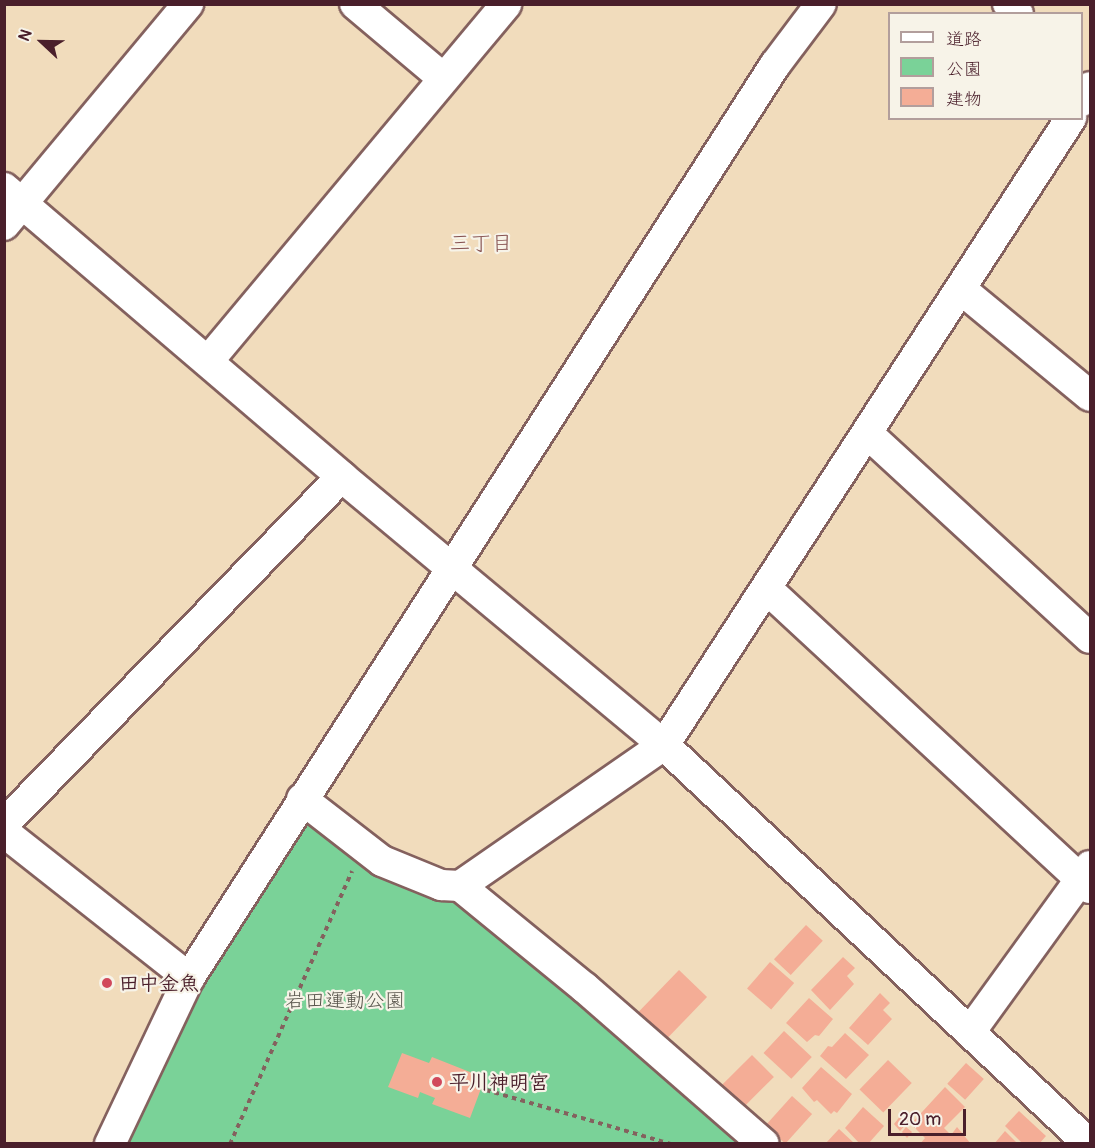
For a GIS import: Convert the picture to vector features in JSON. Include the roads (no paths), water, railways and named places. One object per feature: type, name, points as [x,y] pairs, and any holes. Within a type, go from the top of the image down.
[{"type":"street","points":[[188,4],[11,205],[208,361],[342,477],[664,745],[1089,1143]]},
{"type":"street","points":[[355,4],[443,78]]},
{"type":"street","points":[[208,361],[506,4]]},
{"type":"street","points":[[110,1143],[189,978],[451,566],[775,65],[821,4]]},
{"type":"street","points":[[460,886],[664,745],[962,290],[1070,120]]},
{"type":"street","points":[[962,290],[1090,396]]},
{"type":"street","points":[[868,434],[1090,638]]},
{"type":"street","points":[[4,824],[342,477]]},
{"type":"street","points":[[767,588],[1087,878],[970,1032]]},
{"type":"street","points":[[302,800],[382,861],[441,885],[460,886],[585,988],[764,1143]]},
{"type":"street","points":[[4,832],[189,978]]},
{"type":"place","name":"田中金魚","points":[[107,983]]},
{"type":"place","name":"平川神明宮","points":[[437,1082]]},
{"type":"district","name":"三丁目","points":[[481,244]]},
{"type":"park label","name":"岩田運動公園","points":[[345,1000]]}]
